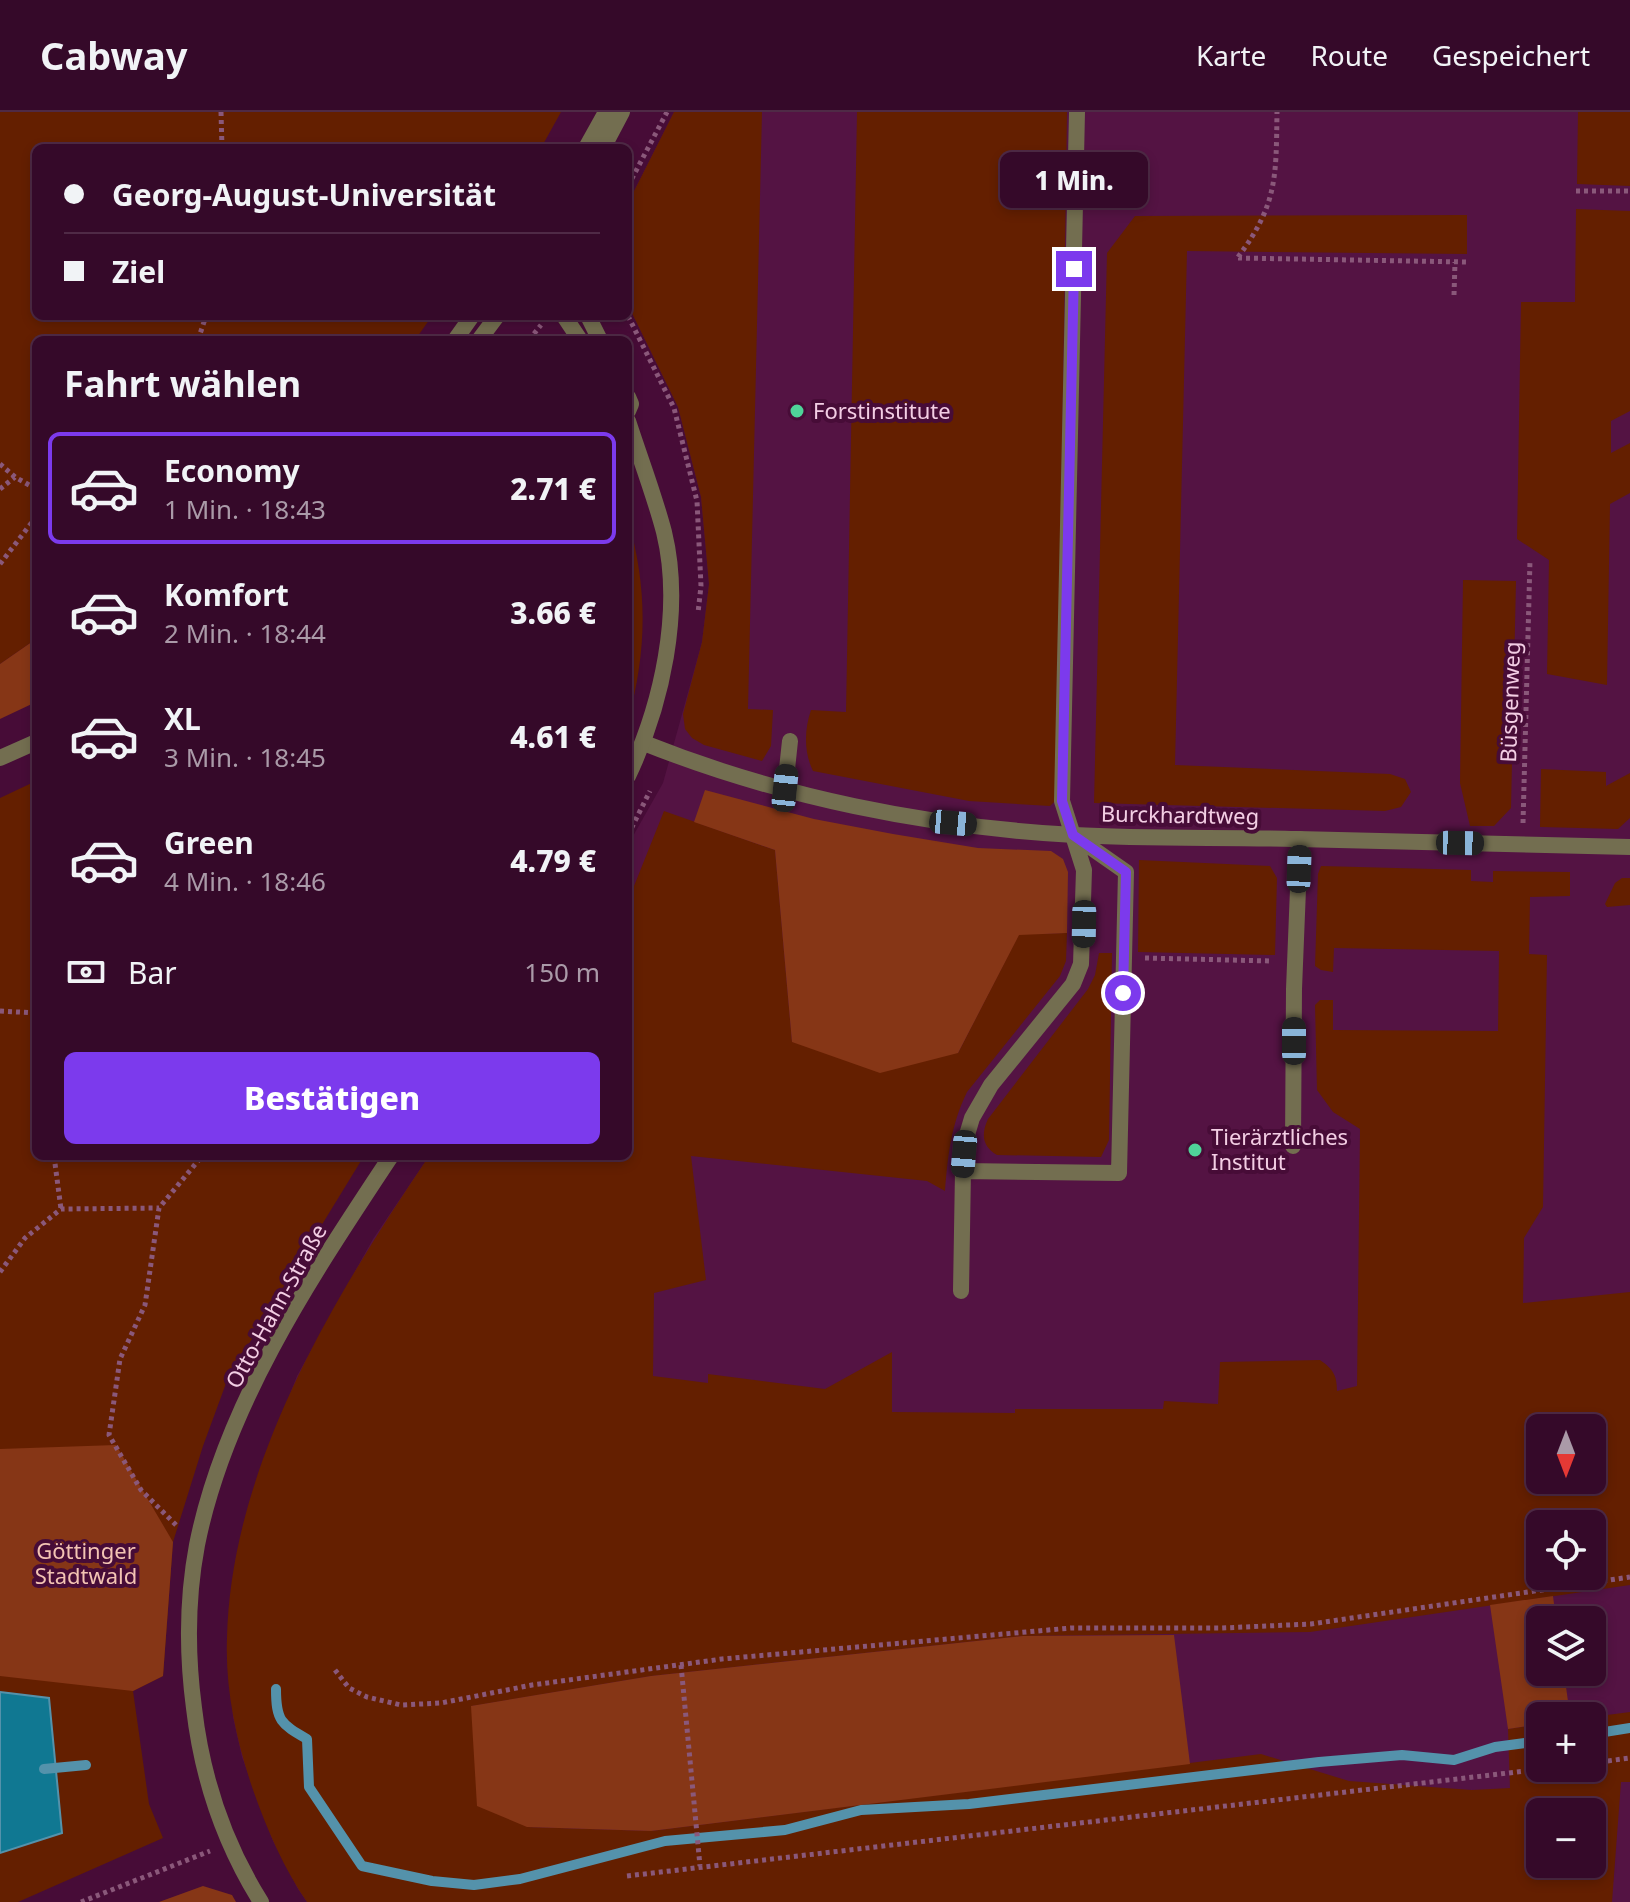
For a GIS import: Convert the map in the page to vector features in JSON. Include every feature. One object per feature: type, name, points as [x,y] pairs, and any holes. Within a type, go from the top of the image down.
[{"type":"street","points":[[588,144],[606,112]]},
{"type":"street","points":[[605,144],[622,112]]},
{"type":"street","points":[[961,1291],[966,1138],[980,1101],[1073,984],[1079,973],[1083,952],[1084,870],[1062,801],[1077,112]]},
{"type":"street","points":[[632,433],[664,533],[669,563],[670,626],[661,686],[644,743],[632,768]]},
{"type":"street","points":[[785,788],[790,741]]},
{"type":"street","name":"Burckhardtweg","points":[[644,743],[725,772],[785,788],[865,808],[953,823],[1073,835],[1630,847]]},
{"type":"street","points":[[0,758],[32,744]]},
{"type":"street","points":[[963,1171],[1119,1173],[1126,872],[1073,835]]},
{"type":"street","points":[[1293,1146],[1300,839]]},
{"type":"street","name":"Otto-Hahn-Straße","points":[[261,1902],[229,1844],[208,1785],[198,1744],[189,1677],[189,1614],[197,1545],[220,1463],[257,1378],[311,1280],[388,1160]]},
{"type":"path","points":[[221,112],[222,144]]},
{"type":"path","points":[[632,178],[667,112]]},
{"type":"path","points":[[1277,112],[1274,188],[1254,236],[1238,258],[1467,262]]},
{"type":"path","points":[[1576,191],[1630,191]]},
{"type":"path","points":[[1454,295],[1455,262]]},
{"type":"path","points":[[532,336],[545,320]]},
{"type":"path","points":[[0,464],[32,487]]},
{"type":"path","points":[[0,489],[15,477]]},
{"type":"path","points":[[0,564],[32,522]]},
{"type":"path","name":"Büsgenweg","points":[[1522,844],[1530,560]]},
{"type":"path","points":[[1146,958],[1296,961]]},
{"type":"path","points":[[0,1011],[32,1013]]},
{"type":"path","points":[[55,1160],[61,1209]]},
{"type":"path","points":[[197,1545],[141,1490],[109,1435],[120,1359],[145,1305],[159,1208],[199,1160]]},
{"type":"path","points":[[0,1272],[25,1238],[61,1209],[159,1208]]},
{"type":"path","points":[[335,1670],[349,1688],[367,1697],[401,1705],[441,1703],[532,1685],[722,1659],[1071,1628],[1222,1628],[1311,1624],[1630,1577]]},
{"type":"path","points":[[681,1665],[700,1866]]},
{"type":"path","points":[[1606,1761],[1630,1758]]},
{"type":"path","points":[[627,1876],[1526,1771]]},
{"type":"path","points":[[81,1902],[229,1844]]},
{"type":"shaded area","points":[[674,112],[1630,112],[1630,1902],[307,1902],[298,1889],[273,1841],[242,1757],[233,1717],[227,1638],[236,1557],[265,1458],[297,1376],[373,1239],[426,1160],[632,1160],[632,838],[663,783],[702,642],[709,584],[701,497],[678,407],[632,313],[632,195]]},
{"type":"green space","points":[[0,112],[561,112],[543,144],[32,144],[32,320],[429,320],[418,336],[32,336],[32,642],[0,664]]},
{"type":"green space","points":[[674,112],[762,112],[748,709],[773,710],[771,746],[762,761],[704,745],[685,729],[683,714],[702,642],[709,584],[701,497],[678,407],[632,313],[632,195]]},
{"type":"green space","points":[[857,112],[1067,112],[1057,799],[1050,806],[969,801],[813,771],[808,757],[806,733],[811,710],[846,712]]},
{"type":"green space","points":[[1578,112],[1630,112],[1630,186],[1577,184]]},
{"type":"green space","points":[[1576,209],[1630,211],[1630,411],[1611,421],[1611,453],[1630,443],[1630,493],[1610,504],[1607,685],[1547,674],[1549,560],[1517,539],[1521,302],[1575,302]]},
{"type":"green space","points":[[1467,215],[1467,254],[1187,251],[1175,765],[1390,774],[1405,779],[1411,792],[1401,807],[1385,811],[1094,803],[1107,253],[1135,216]]},
{"type":"green space","points":[[632,534],[643,620],[632,704]]},
{"type":"green space","points":[[1463,580],[1516,581],[1511,808],[1494,826],[1470,826],[1460,783]]},
{"type":"green space","points":[[32,642],[32,704],[0,719],[0,664]]},
{"type":"green space","points":[[1541,769],[1606,772],[1606,786],[1630,773],[1630,818],[1618,829],[1540,827]]},
{"type":"green space","points":[[32,783],[32,1160],[362,1160],[228,1378],[173,1542],[163,1676],[133,1691],[149,1804],[163,1838],[18,1902],[0,1902],[0,798]]},
{"type":"green space","points":[[705,790],[814,819],[893,834],[978,848],[1051,851],[1063,859],[1068,872],[1067,933],[1019,935],[958,1053],[880,1073],[792,1042],[775,850],[694,822]]},
{"type":"green space","points":[[664,811],[775,850],[792,1042],[958,1053],[1019,934],[1067,933],[1066,961],[1060,976],[967,1092],[954,1128],[945,1191],[927,1181],[691,1156],[706,1280],[654,1293],[653,1376],[708,1383],[708,1374],[825,1389],[892,1352],[892,1412],[1163,1409],[1164,1401],[1218,1404],[1220,1362],[1320,1360],[1333,1373],[1337,1391],[1357,1386],[1360,1129],[1333,1112],[1317,1090],[1315,1005],[1320,1000],[1333,1000],[1333,1030],[1498,1031],[1499,951],[1334,948],[1333,972],[1321,970],[1315,966],[1318,874],[1321,866],[1471,870],[1471,881],[1493,882],[1493,871],[1570,872],[1570,896],[1530,897],[1529,954],[1547,955],[1543,1207],[1524,1238],[1523,1303],[1630,1292],[1630,1585],[1606,1589],[1606,1510],[1526,1510],[1526,1590],[1596,1590],[1310,1632],[1023,1636],[651,1676],[472,1706],[527,1827],[651,1831],[1261,1754],[1349,1781],[1472,1790],[1510,1788],[1508,1729],[1526,1726],[1526,1782],[1606,1782],[1606,1715],[1630,1712],[1630,1782],[1621,1782],[1612,1902],[307,1902],[269,1832],[241,1751],[230,1695],[227,1638],[233,1573],[247,1509],[268,1446],[294,1384],[358,1266],[426,1160],[632,1160],[632,891]]},
{"type":"green space","points":[[1139,860],[1270,866],[1277,878],[1275,955],[1138,952]]},
{"type":"green space","points":[[1622,878],[1630,878],[1630,905],[1607,907],[1605,904],[1615,883]]},
{"type":"green space","points":[[1099,953],[1112,953],[1109,1140],[1101,1157],[997,1155],[988,1148],[984,1139],[988,1119],[1088,989],[1095,975]]},
{"type":"green space","name":"Göttinger Stadtwald","points":[[116,1445],[173,1542],[163,1676],[133,1691],[0,1676],[0,1449]]},
{"type":"green space","points":[[1553,1596],[1554,1606],[1526,1606],[1526,1686],[1566,1686],[1568,1702],[1526,1702],[1526,1726],[1508,1729],[1490,1605]]},
{"type":"green space","points":[[1174,1635],[1190,1764],[651,1831],[527,1827],[477,1806],[471,1706],[651,1676],[1023,1636]]},
{"type":"green space","points":[[203,1886],[232,1895],[236,1902],[159,1902]]},
{"type":"water","points":[[0,1692],[49,1698],[62,1833],[0,1853]]},
{"type":"waterway","points":[[276,1689],[277,1708],[282,1720],[307,1739],[309,1787],[362,1866],[432,1881],[474,1885],[520,1879],[665,1841],[785,1830],[861,1810],[969,1804],[1402,1755],[1454,1760],[1495,1747],[1526,1743]]},
{"type":"waterway","points":[[1606,1732],[1630,1728]]},
{"type":"waterway","points":[[44,1769],[86,1765]]},
{"type":"place","name":"Forstinstitute","points":[[797,411]]},
{"type":"place","name":"Tierärztliches Institut","points":[[1195,1150]]},
{"type":"route","points":[[1074,269],[1062,801],[1073,835],[1126,872],[1123,993]]}]
